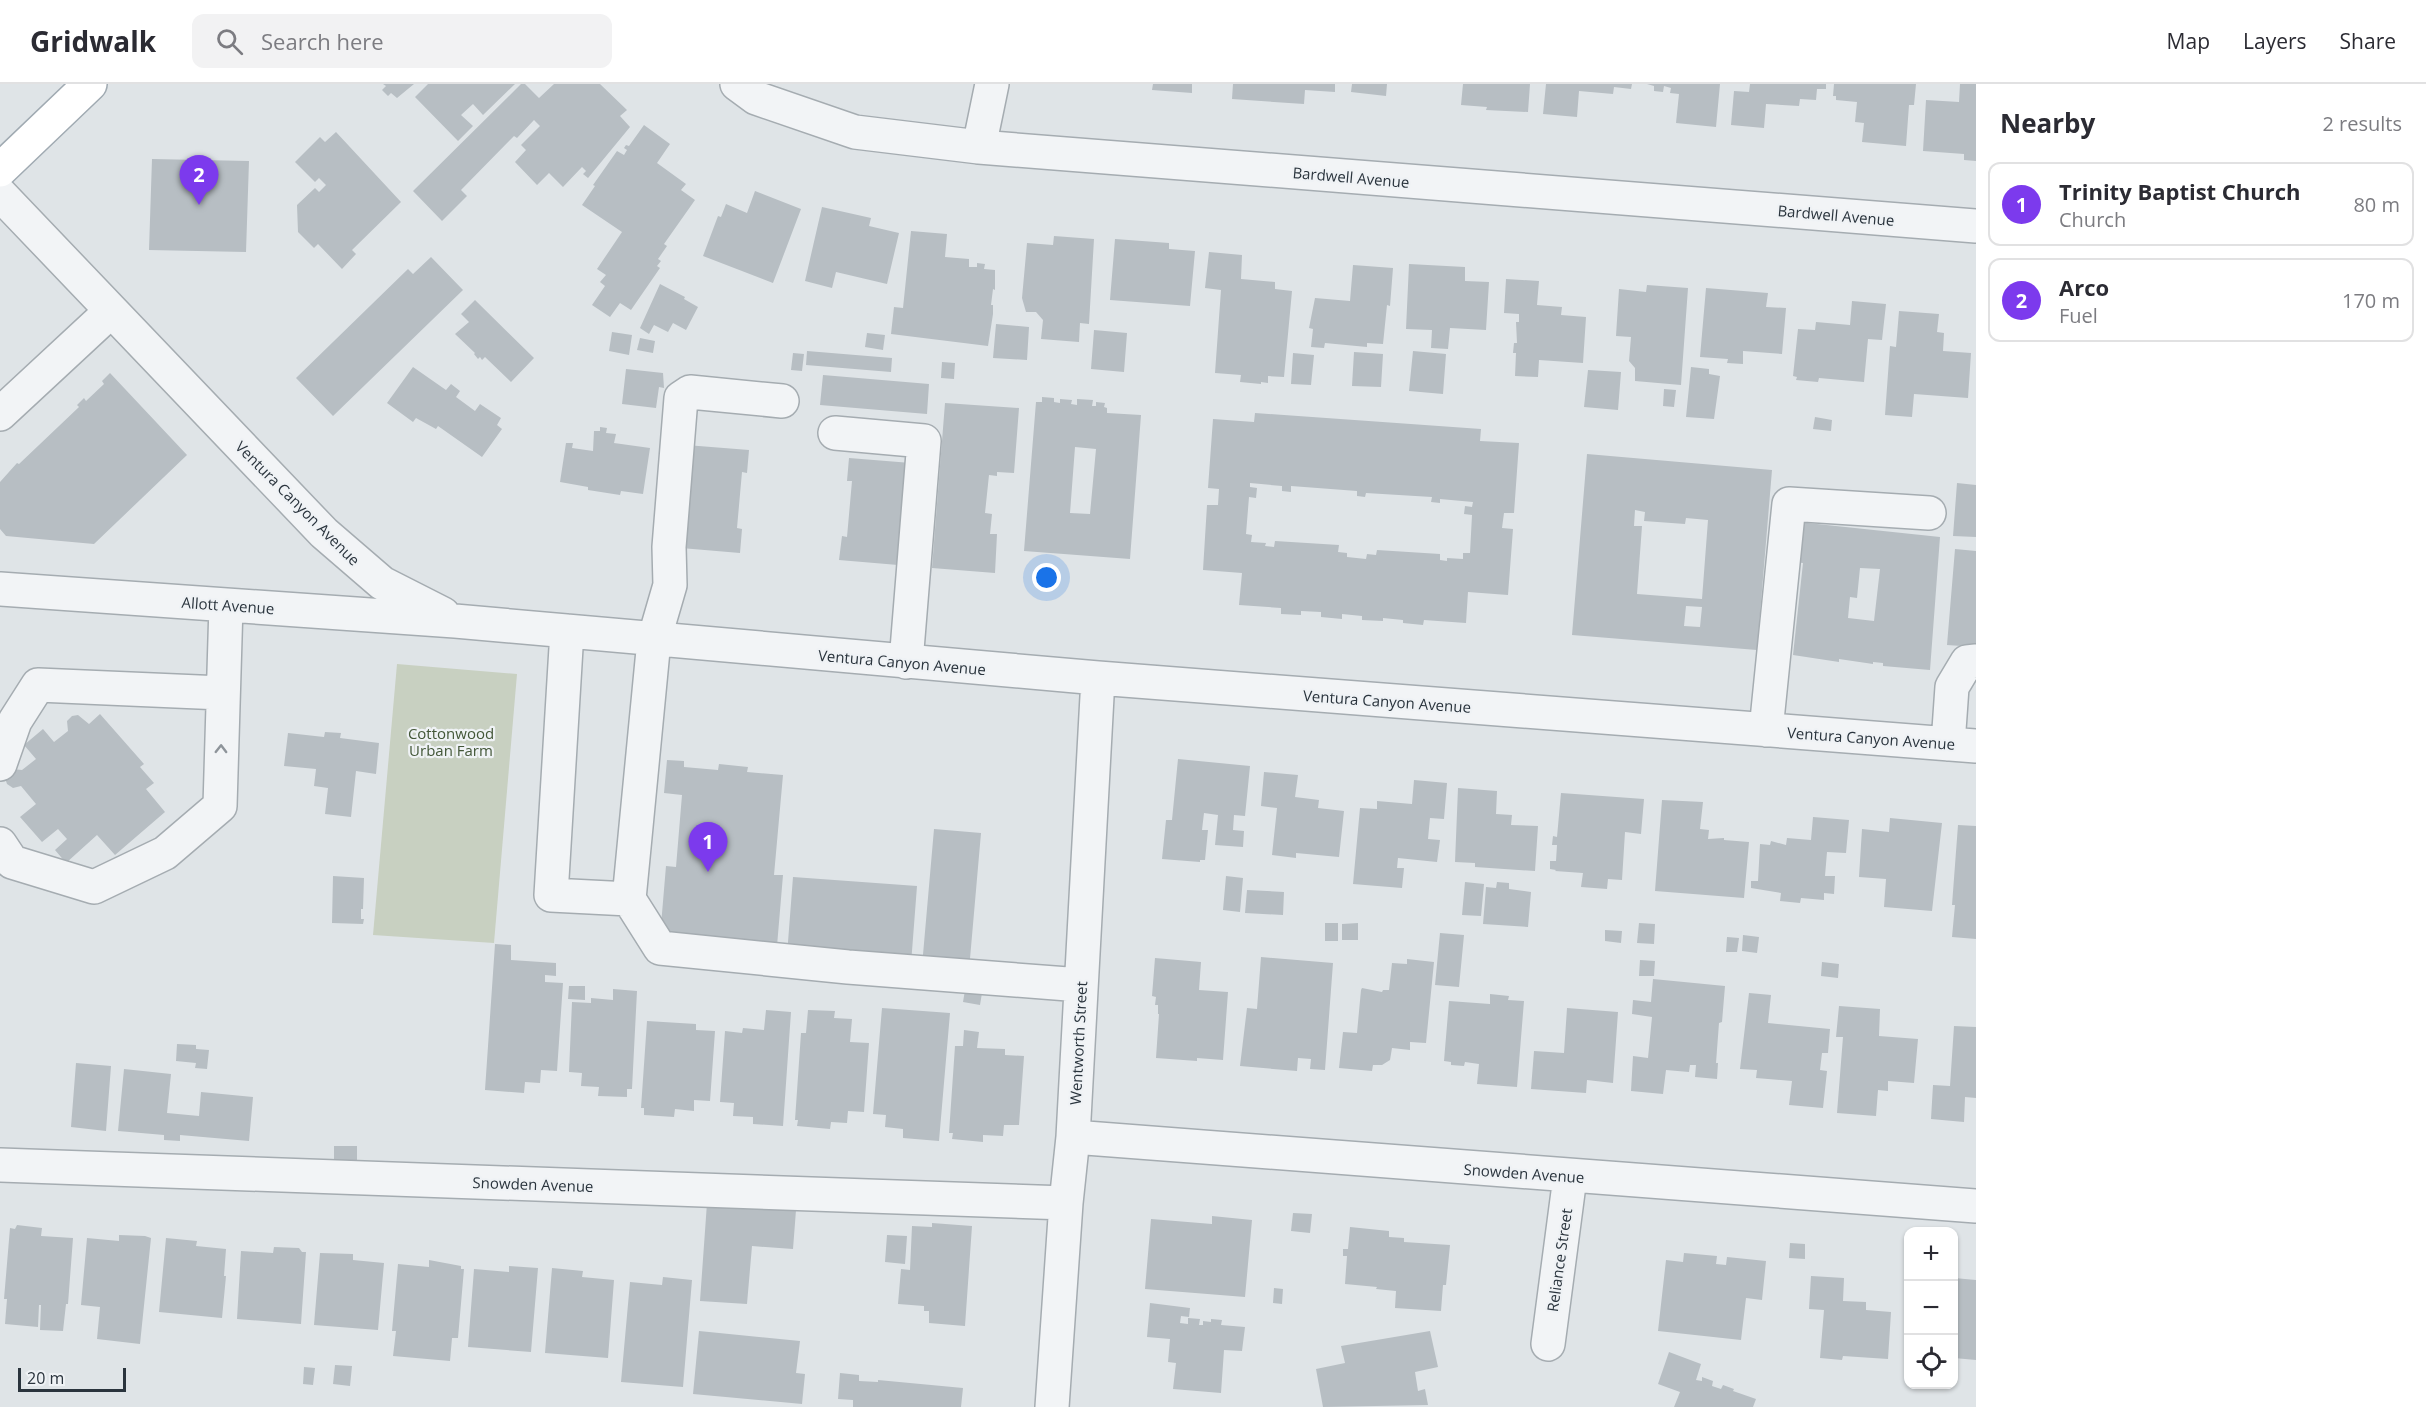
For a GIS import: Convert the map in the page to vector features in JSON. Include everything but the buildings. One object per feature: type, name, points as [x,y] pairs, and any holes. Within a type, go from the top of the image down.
[{"type":"main road","points":[[0,170],[90,84]]},
{"type":"street","name":"Bardwell Avenue","points":[[737,84],[756,98],[855,132],[979,147],[1976,226]]},
{"type":"street","points":[[979,147],[992,84]]},
{"type":"street","name":"Ventura Canyon Avenue","points":[[0,194],[324,533],[382,583],[455,621],[1098,678],[1962,745]]},
{"type":"street","points":[[0,414],[111,311]]},
{"type":"street","points":[[782,401],[690,392],[681,398],[669,547],[670,585],[654,640],[629,899],[660,948],[848,967],[1081,985]]},
{"type":"street","points":[[835,433],[924,441],[906,662]]},
{"type":"street","points":[[1767,730],[1789,504],[1929,513]]},
{"type":"street","name":"Allott Avenue","points":[[0,589],[455,621]]},
{"type":"street","points":[[0,844],[12,862],[93,887],[165,853],[220,806],[226,605]]},
{"type":"street","points":[[567,631],[551,895],[629,899]]},
{"type":"street","points":[[1962,745],[1952,687],[1967,662],[1976,661]]},
{"type":"street","name":"Wentworth Street","points":[[1052,1407],[1066,1203],[1073,1137],[1098,678]]},
{"type":"street","points":[[0,764],[15,722],[38,685],[222,693]]},
{"type":"street","name":"Snowden Avenue","points":[[1073,1137],[1976,1206]]},
{"type":"street","name":"Snowden Avenue","points":[[0,1165],[1066,1203]]},
{"type":"street","name":"Reliance Street","points":[[1548,1344],[1570,1176]]},
{"type":"green space","name":"Cottonwood Urban Farm","points":[[397,664],[517,674],[494,943],[373,935]]},
{"type":"place","name":"Arco","points":[[199,205]]},
{"type":"place","name":"Trinity Baptist Church","points":[[708,872]]}]
